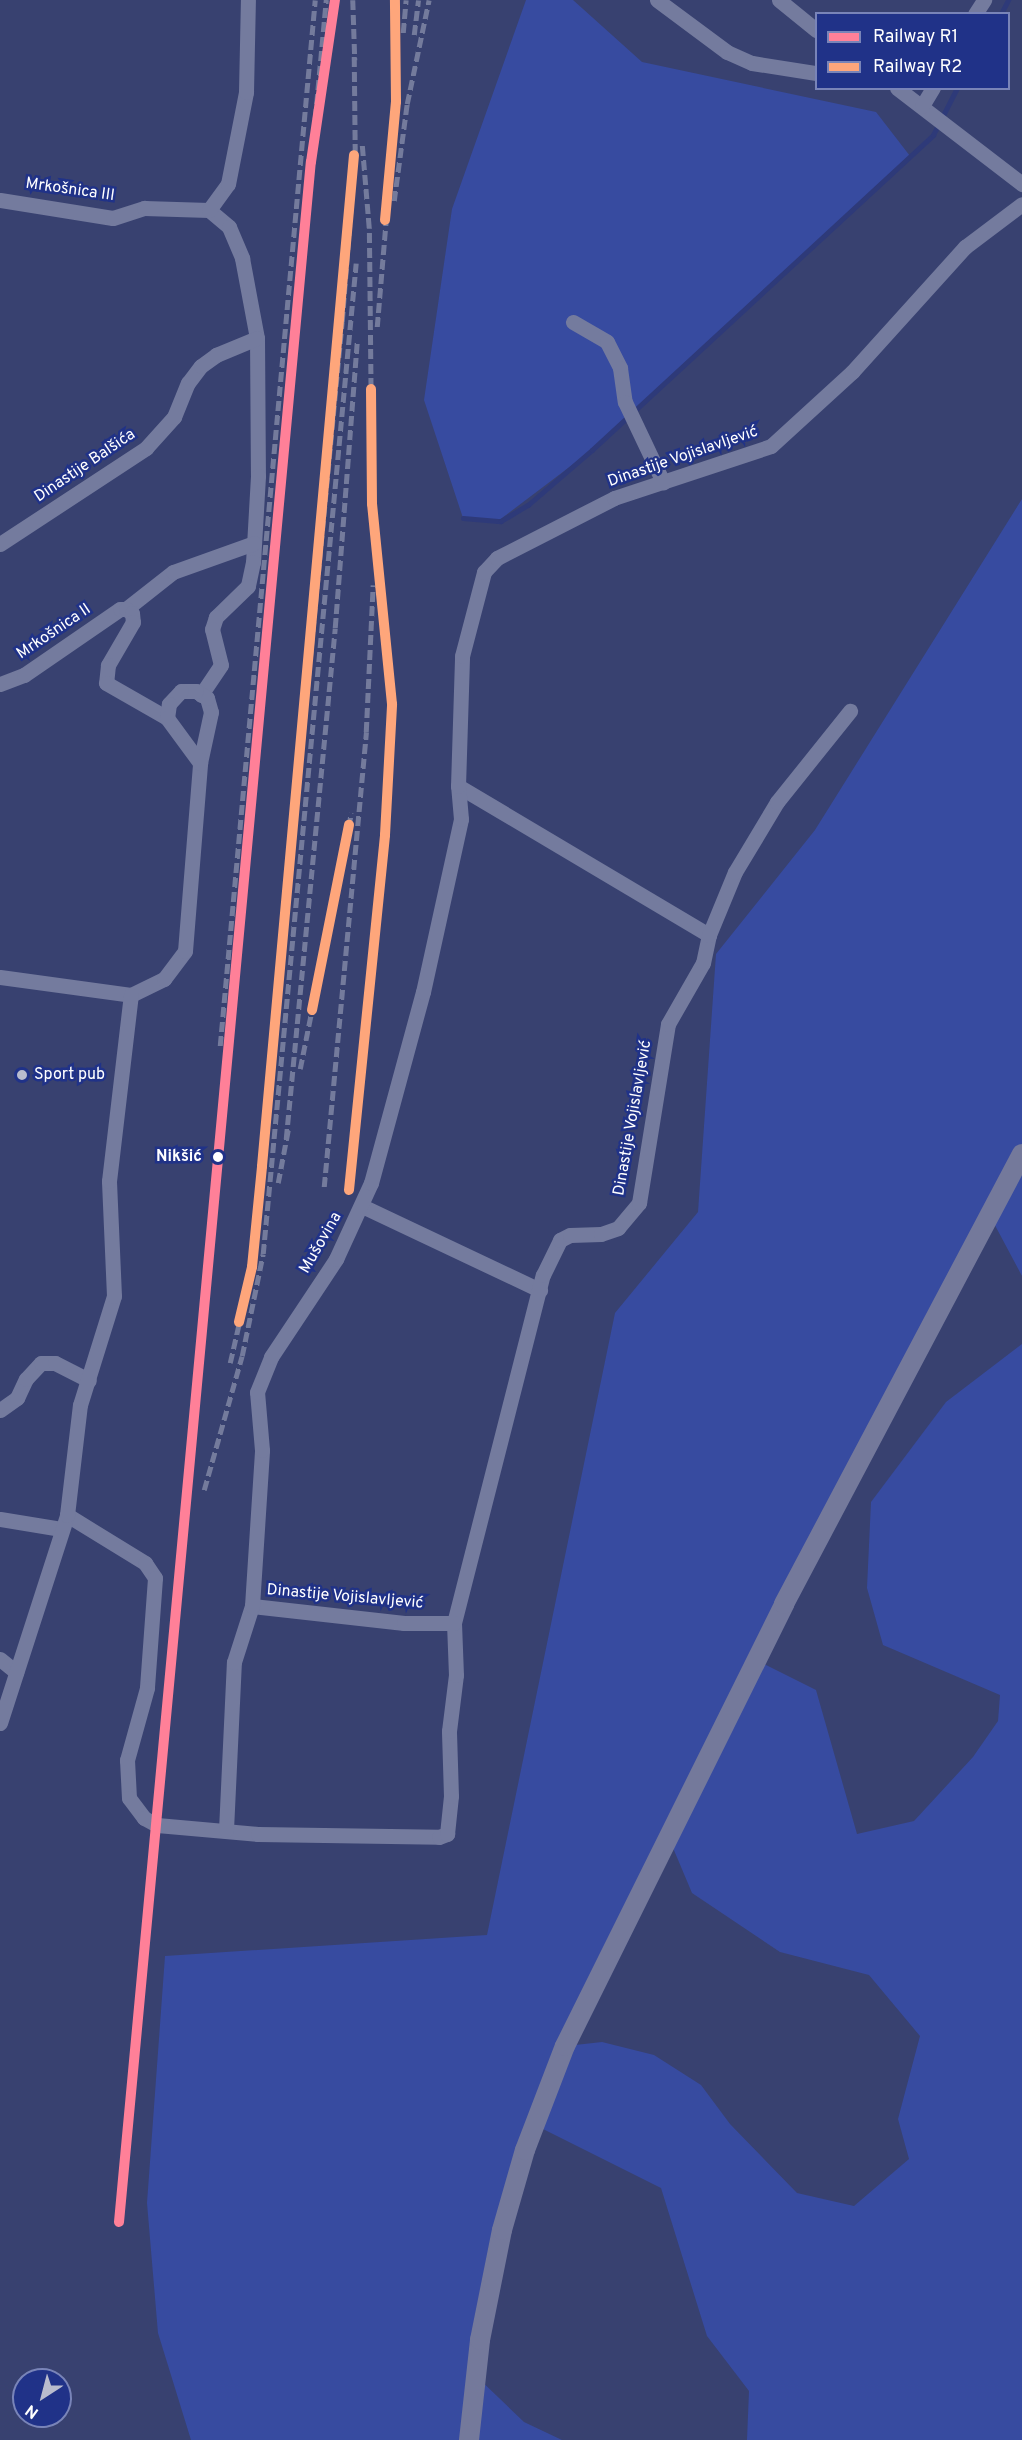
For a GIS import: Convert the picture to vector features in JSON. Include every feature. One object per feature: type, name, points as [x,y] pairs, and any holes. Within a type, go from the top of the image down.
[{"type":"main road","points":[[469,2440],[479,2348],[500,2236],[522,2158],[565,2046],[784,1604],[1022,1154]]},
{"type":"street","points":[[201,695],[220,665],[214,623],[248,586],[254,543],[257,338],[242,258],[229,227],[209,210],[228,184],[246,92],[248,0]]},
{"type":"street","points":[[657,0],[727,52],[752,63],[815,73]]},
{"type":"street","points":[[779,0],[815,29]]},
{"type":"street","points":[[900,90],[951,127],[1022,184]]},
{"type":"street","points":[[925,108],[932,90]]},
{"type":"street","name":"Mrkošnica III","points":[[0,200],[113,218],[144,208],[209,210]]},
{"type":"street","name":"Dinastije Vojislavljević","points":[[458,786],[462,656],[484,572],[497,558],[614,498],[771,446],[852,372],[965,247],[1022,204]]},
{"type":"street","points":[[573,322],[608,342],[620,368],[625,402],[642,433],[663,482]]},
{"type":"street","name":"Dinastije Balšića","points":[[0,544],[146,448],[174,417],[188,383],[201,366],[216,355],[257,338]]},
{"type":"street","name":"Mrkošnica II","points":[[0,684],[24,675],[120,609],[126,609],[173,572],[254,543]]},
{"type":"street","points":[[126,609],[132,613],[133,622],[108,665],[106,683],[167,718],[200,763]]},
{"type":"street","points":[[0,977],[131,995],[164,979],[185,951],[200,763],[211,712],[201,695],[181,691],[169,704],[167,718]]},
{"type":"street","points":[[458,786],[708,935],[735,872],[777,802],[850,711]]},
{"type":"street","name":"Mušovina","points":[[252,1606],[263,1425],[256,1404],[261,1375],[336,1259],[362,1206],[423,992],[461,819],[458,786]]},
{"type":"street","name":"Dinastije Vojislavljević","points":[[226,1830],[234,1662],[252,1606],[404,1623],[454,1623],[540,1290],[560,1240],[570,1235],[600,1234],[618,1228],[639,1203],[668,1024],[703,963],[708,935]]},
{"type":"street","points":[[0,1723],[64,1522],[80,1405],[114,1296],[109,1181],[131,995]]},
{"type":"street","points":[[362,1206],[540,1290]]},
{"type":"street","points":[[0,1410],[17,1398],[26,1379],[41,1363],[55,1363],[89,1380]]},
{"type":"street","points":[[0,1519],[64,1522],[146,1563],[155,1578],[147,1688],[127,1760],[129,1798],[144,1818],[157,1825],[258,1834],[439,1837],[447,1834],[452,1796],[449,1731],[456,1675],[454,1623]]},
{"type":"street","points":[[0,1659],[16,1672]]},
{"type":"shaded area","points":[[526,0],[573,0],[642,62],[876,112],[910,156],[592,450],[498,521],[463,518],[424,400],[452,209]]},
{"type":"shaded area","points":[[1022,499],[1022,1276],[990,1216],[756,1660],[816,1690],[857,1834],[914,1821],[973,1757],[998,1721],[1000,1695],[883,1645],[867,1588],[871,1502],[946,1402],[1022,1344],[1022,2440],[747,2440],[749,2391],[707,2336],[661,2188],[535,2125],[475,2375],[524,2422],[562,2440],[191,2440],[158,2333],[147,2203],[165,1956],[487,1935],[615,1313],[698,1212],[716,954],[815,830]],"holes":[[[668,1836],[692,1893],[780,1952],[869,1975],[920,2036],[898,2119],[909,2159],[854,2206],[797,2193],[730,2124],[701,2085],[654,2055],[602,2042],[566,2046]]]},
{"type":"waterway","points":[[1002,12],[1008,0]]},
{"type":"waterway","points":[[463,518],[501,521],[528,505],[592,450],[933,135],[956,90]]},
{"type":"railway","points":[[220,1046],[315,0]]},
{"type":"railway","points":[[311,162],[326,0]]},
{"type":"railway","points":[[353,0],[355,60]]},
{"type":"railway","points":[[377,327],[396,102],[395,0]]},
{"type":"railway","points":[[403,33],[406,0]]},
{"type":"railway","points":[[414,35],[418,0]]},
{"type":"railway","points":[[394,201],[407,104],[429,0]]},
{"type":"railway","points":[[230,1363],[252,1267],[342,322],[355,154],[354,53]]},
{"type":"railway","points":[[349,1190],[385,835],[392,704],[372,504],[369,228],[362,144]]},
{"type":"railway","points":[[204,1490],[242,1356],[263,1254],[356,263]]},
{"type":"railway","points":[[286,1139],[335,628],[357,340]]},
{"type":"railway","points":[[324,1187],[366,732],[373,585]]},
{"type":"railway","points":[[300,1069],[351,813]]},
{"type":"railway","points":[[278,1183],[288,1130]]},
{"type":"railway","points":[[119,2222],[217,1162]]},
{"type":"rail line","name":"R1","points":[[119,2222],[311,162],[335,0]]},
{"type":"rail line","name":"R2","points":[[385,220],[396,102],[395,0]]},
{"type":"rail line","name":"R2","points":[[239,1322],[252,1267],[262,1166],[354,155]]},
{"type":"rail line","name":"R2","points":[[349,1190],[385,835],[392,704],[372,504],[371,389]]},
{"type":"rail line","name":"R2","points":[[312,1010],[349,825]]},
{"type":"place","name":"Sport pub","points":[[22,1075]]},
{"type":"place","name":"Nikšić","points":[[218,1157]]}]
